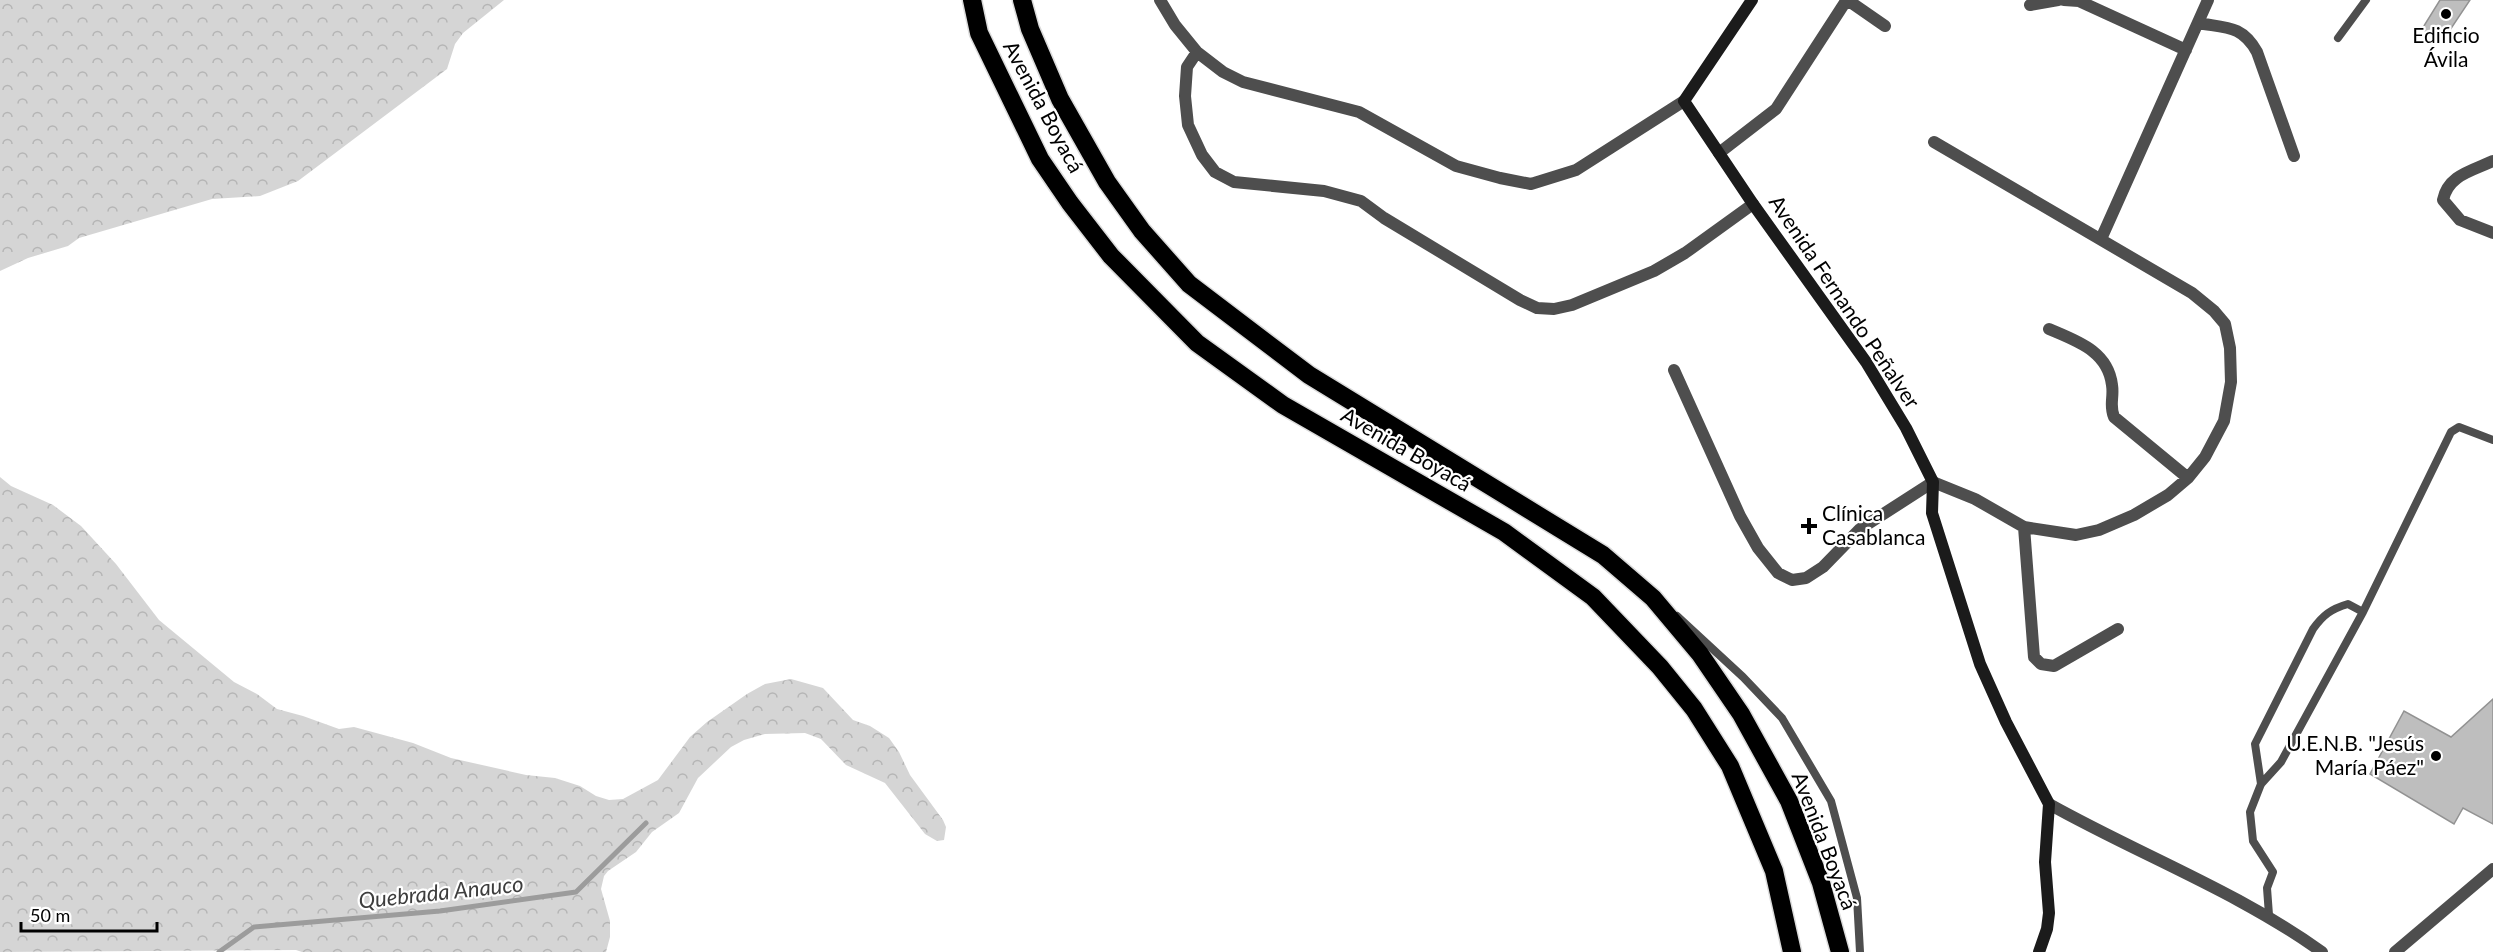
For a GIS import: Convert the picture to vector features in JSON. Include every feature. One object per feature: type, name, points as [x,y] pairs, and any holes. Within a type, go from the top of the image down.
[{"type":"highway","name":"Avenida Boyacá","points":[[972,0],[979,33],[1040,159],[1070,204],[1111,256],[1197,343],[1283,405],[1504,532],[1593,597],[1660,667],[1694,709],[1730,766],[1774,871],[1792,952]]},
{"type":"highway","name":"Avenida Boyacá","points":[[1022,0],[1030,29],[1060,99],[1107,182],[1142,231],[1190,284],[1309,375],[1603,555],[1653,598],[1700,654],[1741,714],[1789,801],[1821,883],[1840,952]]},
{"type":"main road","points":[[1684,100],[1752,0]]},
{"type":"main road","name":"Avenida Fernando Peñalver","points":[[1684,100],[1753,204],[1866,362],[1906,428],[1933,482],[1932,513],[1980,664],[2006,722],[2049,804]]},
{"type":"main road","points":[[2039,952],[2047,929],[2049,913],[2045,862],[2049,804]]},
{"type":"street","points":[[1160,0],[1197,52],[1223,72],[1243,82],[1359,112],[1456,166],[1531,184],[1576,170],[1684,100]]},
{"type":"street","points":[[2030,5],[2058,0]]},
{"type":"street","points":[[2064,0],[2079,1],[2186,50]]},
{"type":"street","points":[[2101,238],[2208,0]]},
{"type":"street","points":[[1719,153],[1776,109],[1844,4],[1849,1],[1885,26]]},
{"type":"street","points":[[2198,23],[2240,30],[2249,37],[2258,52],[2294,156]]},
{"type":"street","points":[[1197,52],[1187,67],[1185,96],[1188,124],[1202,155],[1215,172],[1234,182],[1324,191],[1361,201],[1384,218],[1537,308],[1554,309],[1572,305],[1654,271],[1685,253],[1753,204]]},
{"type":"street","points":[[1674,370],[1740,516],[1758,548],[1778,573],[1792,580],[1806,578],[1823,567],[1860,529],[1933,482],[1975,499],[2024,527],[2076,535],[2099,530],[2134,515],[2168,495],[2188,478],[2205,457],[2224,421],[2231,382],[2230,348],[2224,324],[2214,311],[2192,292],[1934,142]]},
{"type":"street","points":[[2493,161],[2455,178],[2445,189],[2443,200],[2460,219],[2493,233]]},
{"type":"street","points":[[2049,329],[2088,346],[2103,360],[2111,375],[2113,390],[2109,407],[2114,417],[2188,478]]},
{"type":"street","points":[[2024,527],[2034,657],[2041,664],[2054,666],[2118,629]]},
{"type":"street","points":[[2049,804],[2102,834],[2162,860],[2269,915],[2322,952]]},
{"type":"street","points":[[2395,952],[2493,868]]},
{"type":"lane","points":[[2338,38],[2366,0]]},
{"type":"lane","points":[[2269,915],[2267,888],[2273,872],[2253,841],[2250,812],[2261,784],[2281,762],[2364,612],[2451,432],[2459,427],[2493,440]]},
{"type":"lane","points":[[1653,598],[1703,637],[1743,676],[1782,718],[1810,763],[1831,801],[1857,898],[1860,952]]},
{"type":"lane","points":[[2261,784],[2255,744],[2313,629],[2322,616],[2334,608],[2348,604],[2364,612]]},
{"type":"green space","points":[[0,0],[504,0],[463,33],[455,44],[447,69],[298,181],[260,196],[212,199],[79,238],[68,246],[28,258],[0,271]]},
{"type":"green space","points":[[0,477],[11,486],[53,505],[81,526],[116,564],[159,620],[234,682],[257,694],[277,709],[339,729],[354,727],[413,743],[451,758],[526,775],[555,778],[580,786],[596,796],[609,800],[623,799],[658,780],[690,737],[747,694],[765,684],[791,679],[823,688],[853,720],[870,726],[889,738],[910,775],[943,820],[946,827],[944,840],[937,841],[925,834],[885,783],[846,765],[821,739],[805,733],[765,734],[744,740],[731,747],[698,778],[679,813],[652,832],[636,852],[604,876],[601,889],[610,921],[610,937],[606,952],[302,952],[296,950],[0,952]]},
{"type":"building","name":"Edificio Ávila","points":[[2440,0],[2470,0],[2442,42],[2422,29]]},
{"type":"building","name":"U.E.N.B. \"Jesús María Páez\"","points":[[2493,699],[2493,824],[2463,808],[2454,824],[2370,774],[2404,711],[2451,737]]},
{"type":"waterway","name":"Quebrada Anauco","points":[[219,952],[254,927],[440,911],[576,892],[646,823]]},
{"type":"place","name":"Edificio Ávila","points":[[2446,14]]},
{"type":"place","name":"Clínica Casablanca","points":[[1809,526]]},
{"type":"place","name":"U.E.N.B. \"Jesús María Páez\"","points":[[2436,756]]}]
